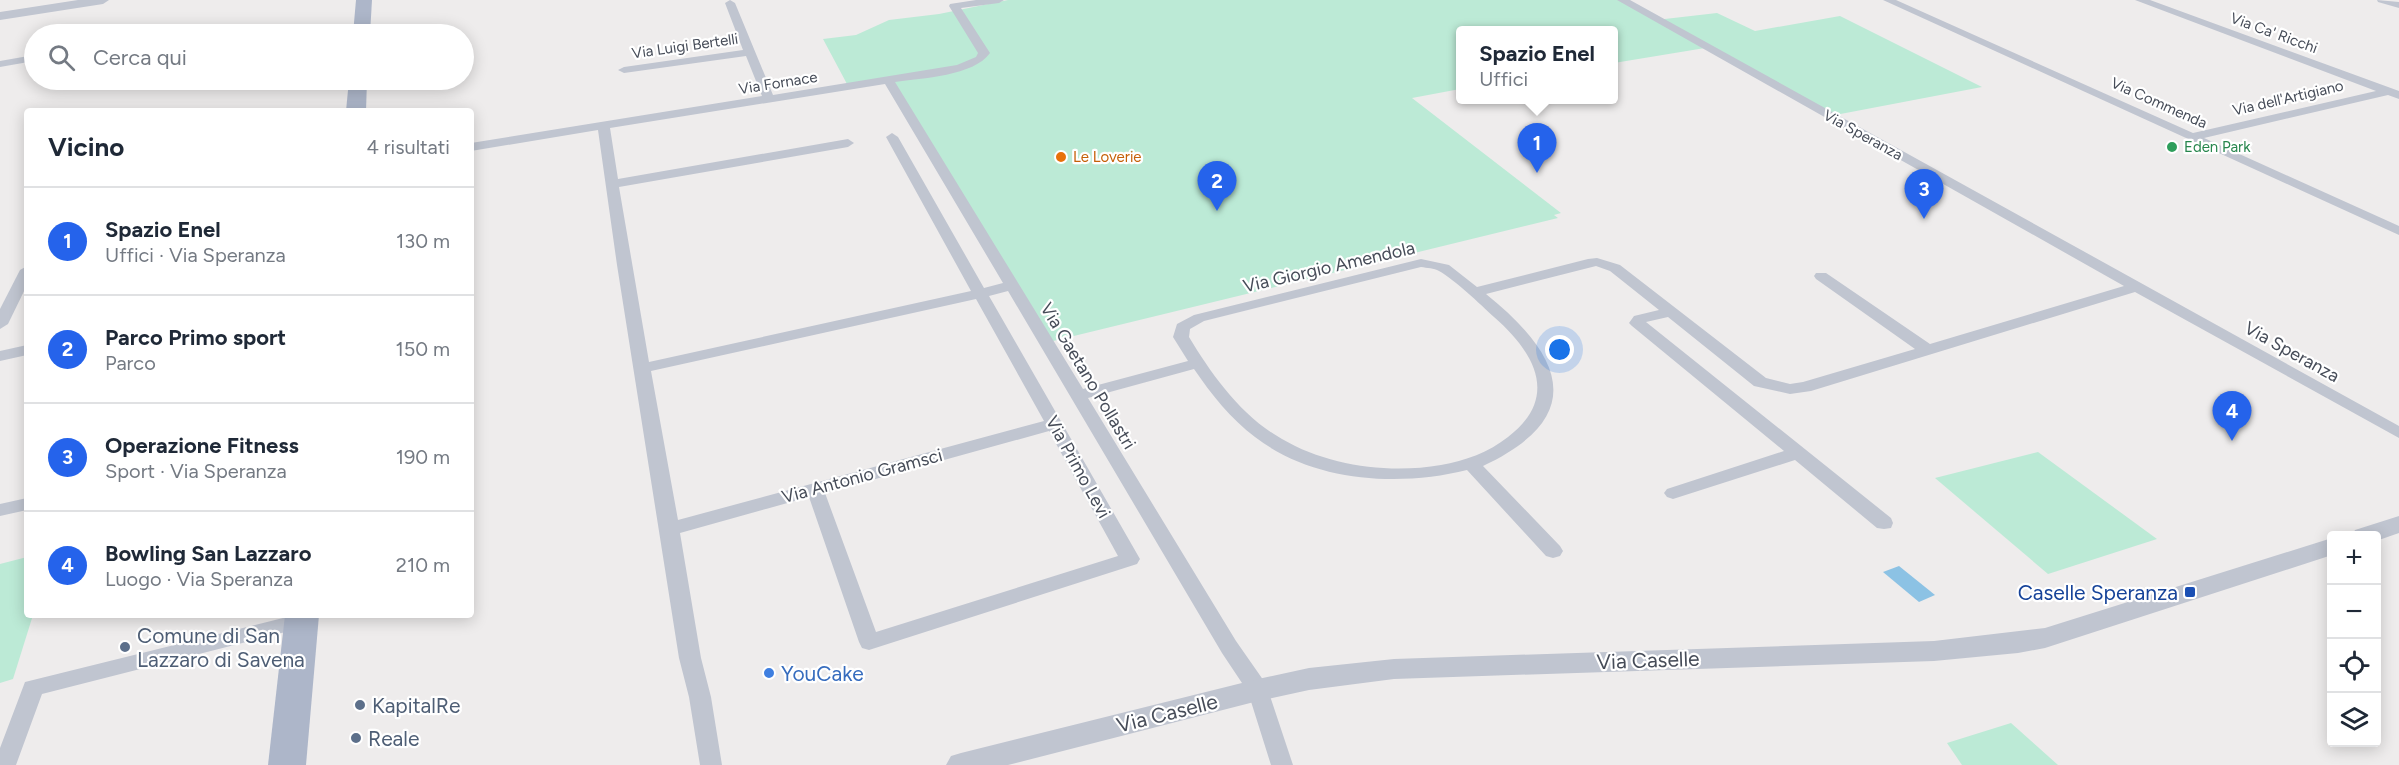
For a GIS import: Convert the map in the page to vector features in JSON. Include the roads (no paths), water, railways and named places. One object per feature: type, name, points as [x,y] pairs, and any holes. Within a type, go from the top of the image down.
[{"type":"main road","points":[[363,24],[364,0]]},
{"type":"main road","points":[[356,108],[357,90]]},
{"type":"main road","points":[[287,765],[302,618]]},
{"type":"street","points":[[0,16],[103,0]]},
{"type":"street","name":"Via Fornace","points":[[474,147],[960,68],[980,59],[984,49],[954,6],[999,0]]},
{"type":"street","name":"Via Speranza","points":[[1622,0],[2399,433]]},
{"type":"street","name":"Via Commenda","points":[[1888,0],[2399,231]]},
{"type":"street","name":"Via Ca' Ricchi","points":[[2139,0],[2396,93]]},
{"type":"street","points":[[2382,0],[2399,5]]},
{"type":"street","name":"Via Luigi Bertelli","points":[[730,3],[769,99]]},
{"type":"street","name":"Via Luigi Bertelli","points":[[624,70],[750,52]]},
{"type":"street","points":[[0,63],[24,59]]},
{"type":"street","name":"Via Gaetano Pollastri","points":[[888,79],[1228,647],[1258,690],[1282,765]]},
{"type":"street","name":"Via dell'Artigiano","points":[[2194,137],[2396,93]]},
{"type":"street","points":[[604,126],[624,265],[690,658],[700,697],[711,765]]},
{"type":"street","name":"Via Primo Levi","points":[[815,489],[869,642],[1130,559],[892,137]]},
{"type":"street","points":[[614,184],[848,143]]},
{"type":"street","points":[[1473,293],[1597,262],[1616,268],[1760,382],[1790,389],[1805,387],[1929,351],[2135,287]]},
{"type":"street","name":"Via Giorgio Amendola","points":[[1421,263],[1444,268],[1473,293],[1526,340],[1536,355],[1546,383],[1543,402],[1536,422],[1509,447],[1471,464],[1438,470],[1388,473],[1345,469],[1277,444],[1246,422],[1199,363],[1185,343],[1181,332],[1187,323],[1199,318],[1421,263]]},
{"type":"street","points":[[0,324],[24,276]]},
{"type":"street","points":[[1821,276],[1929,351]]},
{"type":"street","points":[[642,368],[1012,286]]},
{"type":"street","points":[[1670,312],[1639,319],[1637,323],[1884,523]]},
{"type":"street","points":[[0,356],[24,351]]},
{"type":"street","points":[[1078,396],[1199,363]]},
{"type":"street","name":"Via Antonio Gramsci","points":[[670,529],[1054,424]]},
{"type":"street","points":[[1673,493],[1797,453]]},
{"type":"street","points":[[1471,464],[1553,551]]},
{"type":"street","points":[[0,510],[24,505]]},
{"type":"street","points":[[2379,531],[2399,524]]},
{"type":"street","name":"Via Caselle","points":[[961,765],[1258,690],[1309,679],[1394,669],[1883,653],[2019,643],[2045,638],[2327,547]]},
{"type":"street","points":[[5,765],[33,688],[302,618]]},
{"type":"water","points":[[1899,566],[1935,595],[1919,602],[1883,572]]},
{"type":"place","name":"Eden Park","points":[[2172,147]]},
{"type":"place","name":"Le Loverie","points":[[1061,157]]},
{"type":"place","name":"Spazio Enel","points":[[1537,173]]},
{"type":"place","name":"Parco Primo sport","points":[[1217,211]]},
{"type":"place","name":"Operazione Fitness","points":[[1924,219]]},
{"type":"place","name":"Bowling San Lazzaro","points":[[2232,441]]},
{"type":"place","name":"Caselle Speranza","points":[[2190,592]]},
{"type":"place","name":"Comune di San Lazzaro di Savena","points":[[125,647]]},
{"type":"place","name":"YouCake","points":[[769,673]]},
{"type":"place","name":"KapitalRe","points":[[360,705]]},
{"type":"place","name":"Reale","points":[[356,738]]}]
